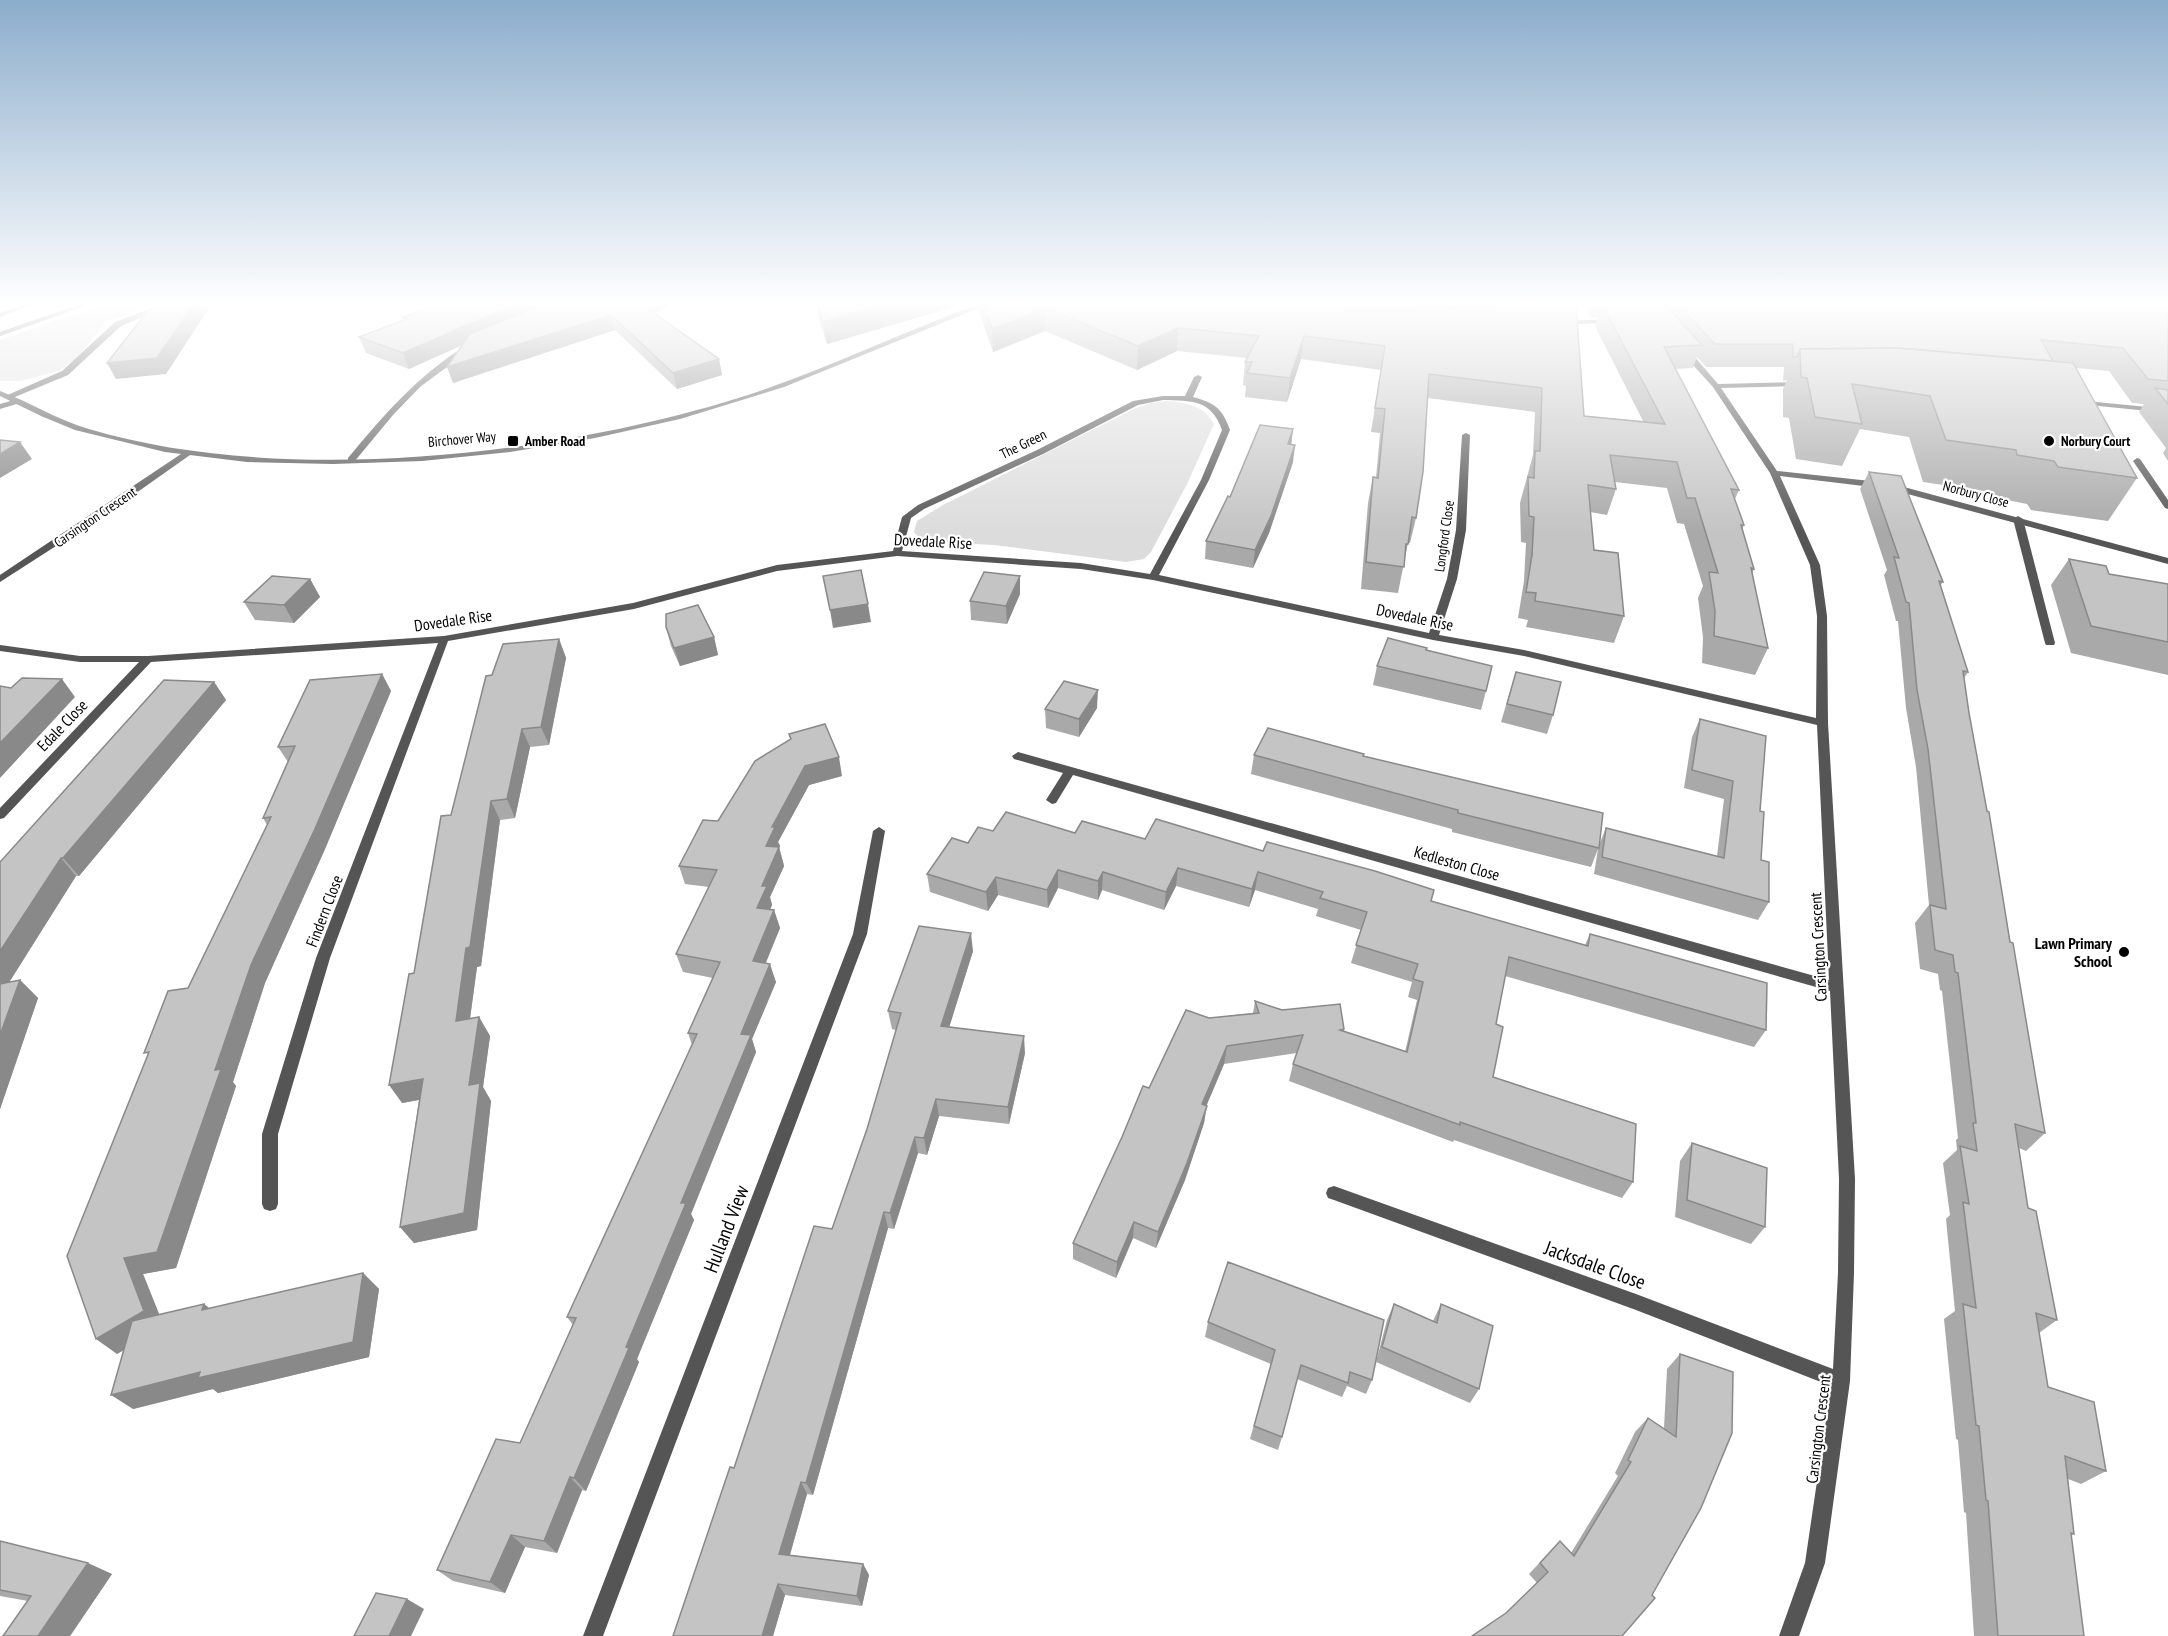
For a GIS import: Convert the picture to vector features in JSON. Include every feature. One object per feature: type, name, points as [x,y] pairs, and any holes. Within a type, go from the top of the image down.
[{"type":"street","points":[[4,395],[45,380]]},
{"type":"street","points":[[351,460],[410,390],[422,380]]},
{"type":"street","name":"Birchover Way","points":[[4,395],[51,418],[88,432],[187,453],[247,458],[351,460],[519,448],[655,423],[795,380]]},
{"type":"street","points":[[1188,399],[1196,380]]},
{"type":"street","name":"Carsington Crescent","points":[[1711,380],[1774,473],[1815,565],[1822,616],[1822,723],[1847,1179],[1841,1381],[1815,1563],[1789,1636]]},
{"type":"street","points":[[1716,386],[1810,384]]},
{"type":"street","name":"The Green","points":[[897,553],[907,518],[921,507],[1040,452],[1137,403],[1163,398],[1188,399],[1210,405],[1221,416],[1226,430],[1205,480],[1153,578]]},
{"type":"street","points":[[0,407],[17,401]]},
{"type":"street","points":[[2070,401],[2168,411]]},
{"type":"street","name":"Longford Close","points":[[1433,637],[1452,579],[1461,530],[1466,435]]},
{"type":"street","name":"Carsington Crescent","points":[[0,579],[109,508],[187,453]]},
{"type":"street","points":[[2137,461],[2168,506]]},
{"type":"street","name":"Norbury Close","points":[[1774,473],[1889,486],[2168,561]]},
{"type":"street","points":[[2018,519],[2050,643]]},
{"type":"street","name":"Dovedale Rise","points":[[0,648],[80,659],[148,659],[444,639],[634,606],[777,568],[897,553],[1081,566],[1153,578],[1433,637],[1524,653],[1822,723]]},
{"type":"street","name":"Findern Close","points":[[270,1204],[270,1134],[323,958],[444,639]]},
{"type":"street","name":"Edale Close","points":[[0,815],[148,659]]},
{"type":"street","name":"Kedleston Close","points":[[1018,756],[1836,987]]},
{"type":"street","points":[[1052,801],[1070,771]]},
{"type":"street","name":"Hulland View","points":[[593,1636],[860,934],[879,831]]},
{"type":"street","name":"Jacksdale Close","points":[[1334,1193],[1636,1302],[1841,1381]]},
{"type":"shaded area","points":[[1168,401],[1195,406],[1214,424],[1187,484],[1151,552],[1144,559],[1126,562],[994,545],[931,542],[920,539],[914,532],[917,521],[943,505],[1134,409],[1151,403]]},
{"type":"building","points":[[1379,380],[1429,380],[1423,472],[1416,518],[1412,517],[1408,544],[1406,544],[1404,567],[1366,562],[1373,477],[1378,478],[1385,409],[1375,408]]},
{"type":"building","points":[[1480,380],[1581,380],[1584,416],[1665,424],[1642,380],[1681,380],[1739,490],[1731,489],[1744,525],[1741,525],[1754,569],[1751,568],[1768,648],[1714,636],[1715,611],[1709,572],[1718,573],[1695,498],[1687,498],[1677,462],[1610,455],[1616,489],[1588,485],[1594,550],[1618,553],[1624,616],[1535,601],[1536,593],[1526,592],[1532,555],[1534,517],[1529,516],[1528,477],[1534,478],[1535,451],[1540,451],[1542,388]]},
{"type":"building","points":[[1807,380],[2083,380],[2137,478],[2058,467],[2054,461],[2017,455],[2016,450],[1946,440],[1930,396],[1852,384],[1862,424],[1815,417]]},
{"type":"building","points":[[2155,388],[2168,390],[2168,404]]},
{"type":"building","points":[[1260,425],[1293,429],[1288,444],[1295,445],[1271,516],[1255,550],[1206,541],[1228,496],[1230,497]]},
{"type":"building","points":[[0,440],[20,442],[0,454]]},
{"type":"building","points":[[1869,472],[1901,476],[1943,582],[1939,581],[1968,672],[1963,671],[1969,713],[1989,812],[2010,942],[2013,943],[2045,1133],[2015,1124],[2028,1208],[2036,1211],[2057,1320],[2036,1313],[2048,1387],[2094,1402],[2106,1471],[2065,1456],[2074,1534],[2071,1533],[2084,1636],[1998,1636],[1988,1501],[1986,1500],[1979,1426],[1976,1425],[1963,1304],[1976,1308],[1963,1202],[1969,1204],[1960,1146],[1977,1151],[1973,1123],[1976,1123],[1958,973],[1955,972],[1953,955],[1935,950],[1930,905],[1946,909],[1928,749],[1917,690],[1909,603],[1906,602],[1894,557],[1899,558]]},
{"type":"building","points":[[2069,559],[2106,566],[2109,574],[2168,584],[2168,642],[2091,626]]},
{"type":"building","points":[[861,570],[868,604],[830,610],[823,576]]},
{"type":"building","points":[[984,572],[1020,576],[1006,606],[970,601]]},
{"type":"building","points":[[272,576],[310,579],[284,605],[244,602]]},
{"type":"building","points":[[698,605],[714,637],[674,648],[666,627],[666,614]]},
{"type":"building","points":[[1388,638],[1492,666],[1486,691],[1377,666]]},
{"type":"building","points":[[559,639],[541,727],[522,729],[507,799],[491,801],[470,947],[466,948],[456,1021],[479,1017],[469,1085],[480,1083],[464,1213],[400,1227],[423,1079],[389,1085],[409,974],[414,973],[441,816],[451,815],[486,676],[492,675],[503,644]]},
{"type":"building","points":[[1516,672],[1561,682],[1553,715],[1507,704]]},
{"type":"building","points":[[382,674],[314,831],[251,965],[215,1070],[221,1069],[157,1252],[124,1258],[144,1311],[96,1339],[67,1256],[149,1052],[144,1053],[168,991],[188,988],[271,817],[263,818],[295,746],[278,747],[310,680]]},
{"type":"building","points":[[22,678],[62,679],[0,743],[0,686],[11,688]]},
{"type":"building","points":[[164,680],[214,682],[61,858],[0,951],[0,862]]},
{"type":"building","points":[[1064,681],[1098,690],[1079,719],[1045,709]]},
{"type":"building","points":[[1700,719],[1766,736],[1760,811],[1764,812],[1761,860],[1769,862],[1769,902],[1602,857],[1606,828],[1724,858],[1733,781],[1692,770]]},
{"type":"building","points":[[825,724],[839,757],[805,766],[772,827],[775,827],[766,846],[779,847],[762,886],[767,886],[757,908],[774,910],[753,961],[770,964],[741,1034],[751,1035],[681,1203],[686,1203],[626,1347],[629,1348],[574,1478],[570,1477],[544,1541],[511,1535],[490,1582],[437,1570],[496,1439],[520,1443],[576,1318],[567,1317],[697,1034],[688,1033],[720,962],[676,954],[717,870],[679,866],[703,820],[718,821],[755,761],[791,739],[789,734]]},
{"type":"building","points":[[1268,728],[1364,754],[1363,756],[1603,813],[1599,848],[1458,813],[1458,810],[1254,755]]},
{"type":"building","points":[[1006,812],[1075,833],[1082,821],[1145,839],[1156,819],[1263,851],[1267,842],[1375,871],[1434,890],[1431,901],[1588,946],[1590,934],[1767,983],[1766,1030],[1509,957],[1496,1024],[1503,1027],[1493,1077],[1636,1124],[1633,1182],[1460,1122],[1460,1125],[1293,1064],[1303,1035],[1227,1046],[1202,1104],[1207,1106],[1187,1163],[1158,1232],[1134,1222],[1117,1262],[1073,1243],[1143,1086],[1149,1088],[1186,1010],[1209,1018],[1259,1013],[1255,1001],[1282,1010],[1340,1004],[1344,1029],[1340,1030],[1407,1052],[1423,982],[1413,979],[1418,964],[1356,945],[1367,912],[1320,898],[1323,892],[1258,872],[1252,889],[1178,868],[1166,892],[1103,872],[1098,881],[1058,870],[1047,890],[996,877],[986,892],[927,874],[952,838],[968,843],[978,827],[993,831]]},
{"type":"building","points":[[919,926],[971,933],[941,1026],[1024,1036],[1008,1107],[936,1099],[924,1138],[915,1137],[890,1213],[884,1212],[806,1483],[801,1482],[779,1554],[863,1564],[857,1596],[778,1584],[762,1636],[673,1636],[730,1467],[734,1468],[814,1226],[832,1229],[867,1129],[901,1013],[888,1011]]},
{"type":"building","points":[[20,980],[0,1035],[0,984]]},
{"type":"building","points":[[1692,1143],[1767,1168],[1765,1227],[1687,1200]]},
{"type":"building","points":[[1228,1262],[1384,1320],[1372,1380],[1350,1372],[1348,1383],[1301,1365],[1282,1437],[1254,1426],[1275,1350],[1208,1322]]},
{"type":"building","points":[[363,1273],[353,1342],[198,1378],[200,1372],[111,1395],[132,1321],[204,1304],[202,1310]]},
{"type":"building","points":[[1394,1304],[1437,1323],[1441,1304],[1493,1326],[1479,1389],[1382,1347]]},
{"type":"building","points":[[1680,1354],[1733,1372],[1732,1433],[1701,1508],[1652,1595],[1655,1598],[1622,1636],[1472,1636],[1506,1613],[1548,1572],[1540,1563],[1560,1541],[1574,1556],[1631,1462],[1628,1460],[1648,1418],[1676,1437]]},
{"type":"building","points":[[0,1541],[88,1563],[38,1636],[3,1636],[31,1596],[0,1590]]},
{"type":"building","points":[[376,1593],[407,1599],[389,1636],[354,1636]]},
{"type":"place","name":"Amber Road","points":[[513,441]]},
{"type":"place","name":"Norbury Court","points":[[2049,441]]},
{"type":"place","name":"Lawn Primary School","points":[[2124,952]]}]
